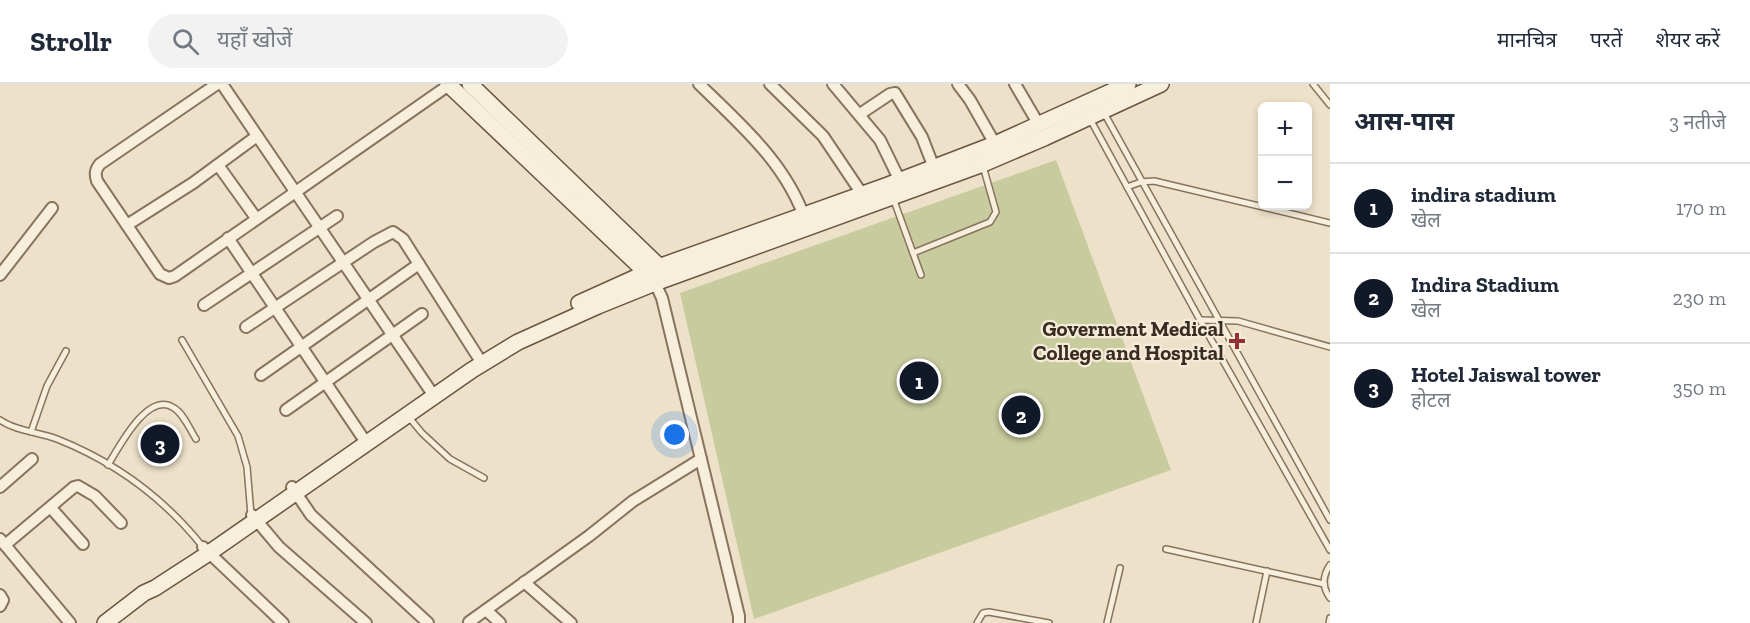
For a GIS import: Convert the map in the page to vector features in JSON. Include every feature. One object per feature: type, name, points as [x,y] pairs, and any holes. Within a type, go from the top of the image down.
[{"type":"street","points":[[432,393],[368,301],[320,229],[294,191],[257,136],[220,84],[100,164],[96,169],[95,175],[98,181],[127,225],[160,274],[169,278],[174,276],[294,191],[448,85],[658,275]]},
{"type":"street","points":[[470,84],[658,275],[739,623]]},
{"type":"street","points":[[699,84],[763,147],[795,193],[806,221]]},
{"type":"street","points":[[770,84],[823,136],[862,194]]},
{"type":"street","points":[[833,84],[880,140],[893,188]]},
{"type":"street","points":[[958,84],[970,100],[995,144]]},
{"type":"street","points":[[1015,84],[1039,125]]},
{"type":"street","points":[[806,221],[862,194],[982,164],[1128,84]]},
{"type":"street","points":[[108,622],[144,593],[151,583],[254,518],[432,393],[478,357],[532,325],[658,275],[893,188],[934,168],[1095,102],[1161,84]]},
{"type":"street","points":[[860,114],[886,89],[897,96],[922,138],[934,168]]},
{"type":"street","points":[[127,225],[193,183],[257,136]]},
{"type":"street","points":[[218,165],[256,218]]},
{"type":"street","points":[[0,275],[52,208]]},
{"type":"street","points":[[204,305],[337,216]]},
{"type":"street","points":[[246,327],[342,262],[393,231],[403,239],[478,357]]},
{"type":"street","points":[[228,238],[363,438]]},
{"type":"street","points":[[261,375],[419,264]]},
{"type":"street","points":[[432,393],[518,342],[598,306],[658,275]]},
{"type":"street","points":[[286,410],[326,384],[422,314]]},
{"type":"street","points":[[294,490],[363,438],[405,412]]},
{"type":"street","points":[[2,481],[32,459]]},
{"type":"street","points":[[469,622],[590,536],[633,501],[701,459]]},
{"type":"street","points":[[70,623],[2,542],[78,486],[95,496],[121,524]]},
{"type":"street","points":[[294,490],[311,515],[428,623]]},
{"type":"street","points":[[51,508],[83,544]]},
{"type":"street","points":[[254,518],[279,547],[366,623]]},
{"type":"street","points":[[206,550],[283,623]]},
{"type":"street","points":[[524,582],[571,623]]},
{"type":"street","points":[[0,595],[3,600],[0,606]]},
{"type":"street","points":[[486,610],[500,623]]},
{"type":"lane","points":[[1313,84],[1330,105]]},
{"type":"lane","points":[[1095,102],[1330,520]]},
{"type":"lane","points":[[1095,102],[1127,188],[1330,550]]},
{"type":"lane","points":[[913,253],[990,222],[994,218],[996,212],[982,164]]},
{"type":"lane","points":[[1127,188],[1141,182],[1166,183],[1330,223]]},
{"type":"lane","points":[[893,188],[921,274]]},
{"type":"lane","points":[[1200,320],[1218,319],[1253,325],[1330,347]]},
{"type":"lane","points":[[182,340],[238,436],[247,467],[254,518]]},
{"type":"lane","points":[[31,432],[47,386],[66,351]]},
{"type":"lane","points":[[108,465],[128,432],[141,416],[156,405],[166,404],[175,408],[196,439]]},
{"type":"lane","points":[[405,412],[422,433],[450,459],[484,478]]},
{"type":"lane","points":[[0,420],[56,439],[123,472],[182,521],[206,550]]},
{"type":"lane","points":[[1166,549],[1324,584]]},
{"type":"lane","points":[[1330,565],[1325,573],[1324,584],[1330,598]]},
{"type":"lane","points":[[1107,623],[1120,568]]},
{"type":"lane","points":[[1256,623],[1267,571]]},
{"type":"lane","points":[[977,623],[983,613],[989,612],[1049,623]]},
{"type":"lane","points":[[1329,623],[1330,618]]},
{"type":"green space","points":[[1056,160],[1171,470],[754,619],[680,293]]},
{"type":"place","name":"Goverment Medical College and Hospital","points":[[1237,341]]},
{"type":"place","name":"indira stadium","points":[[919,381]]},
{"type":"place","name":"Indira Stadium","points":[[1021,415]]},
{"type":"place","name":"Hotel Jaiswal tower","points":[[160,444]]}]
